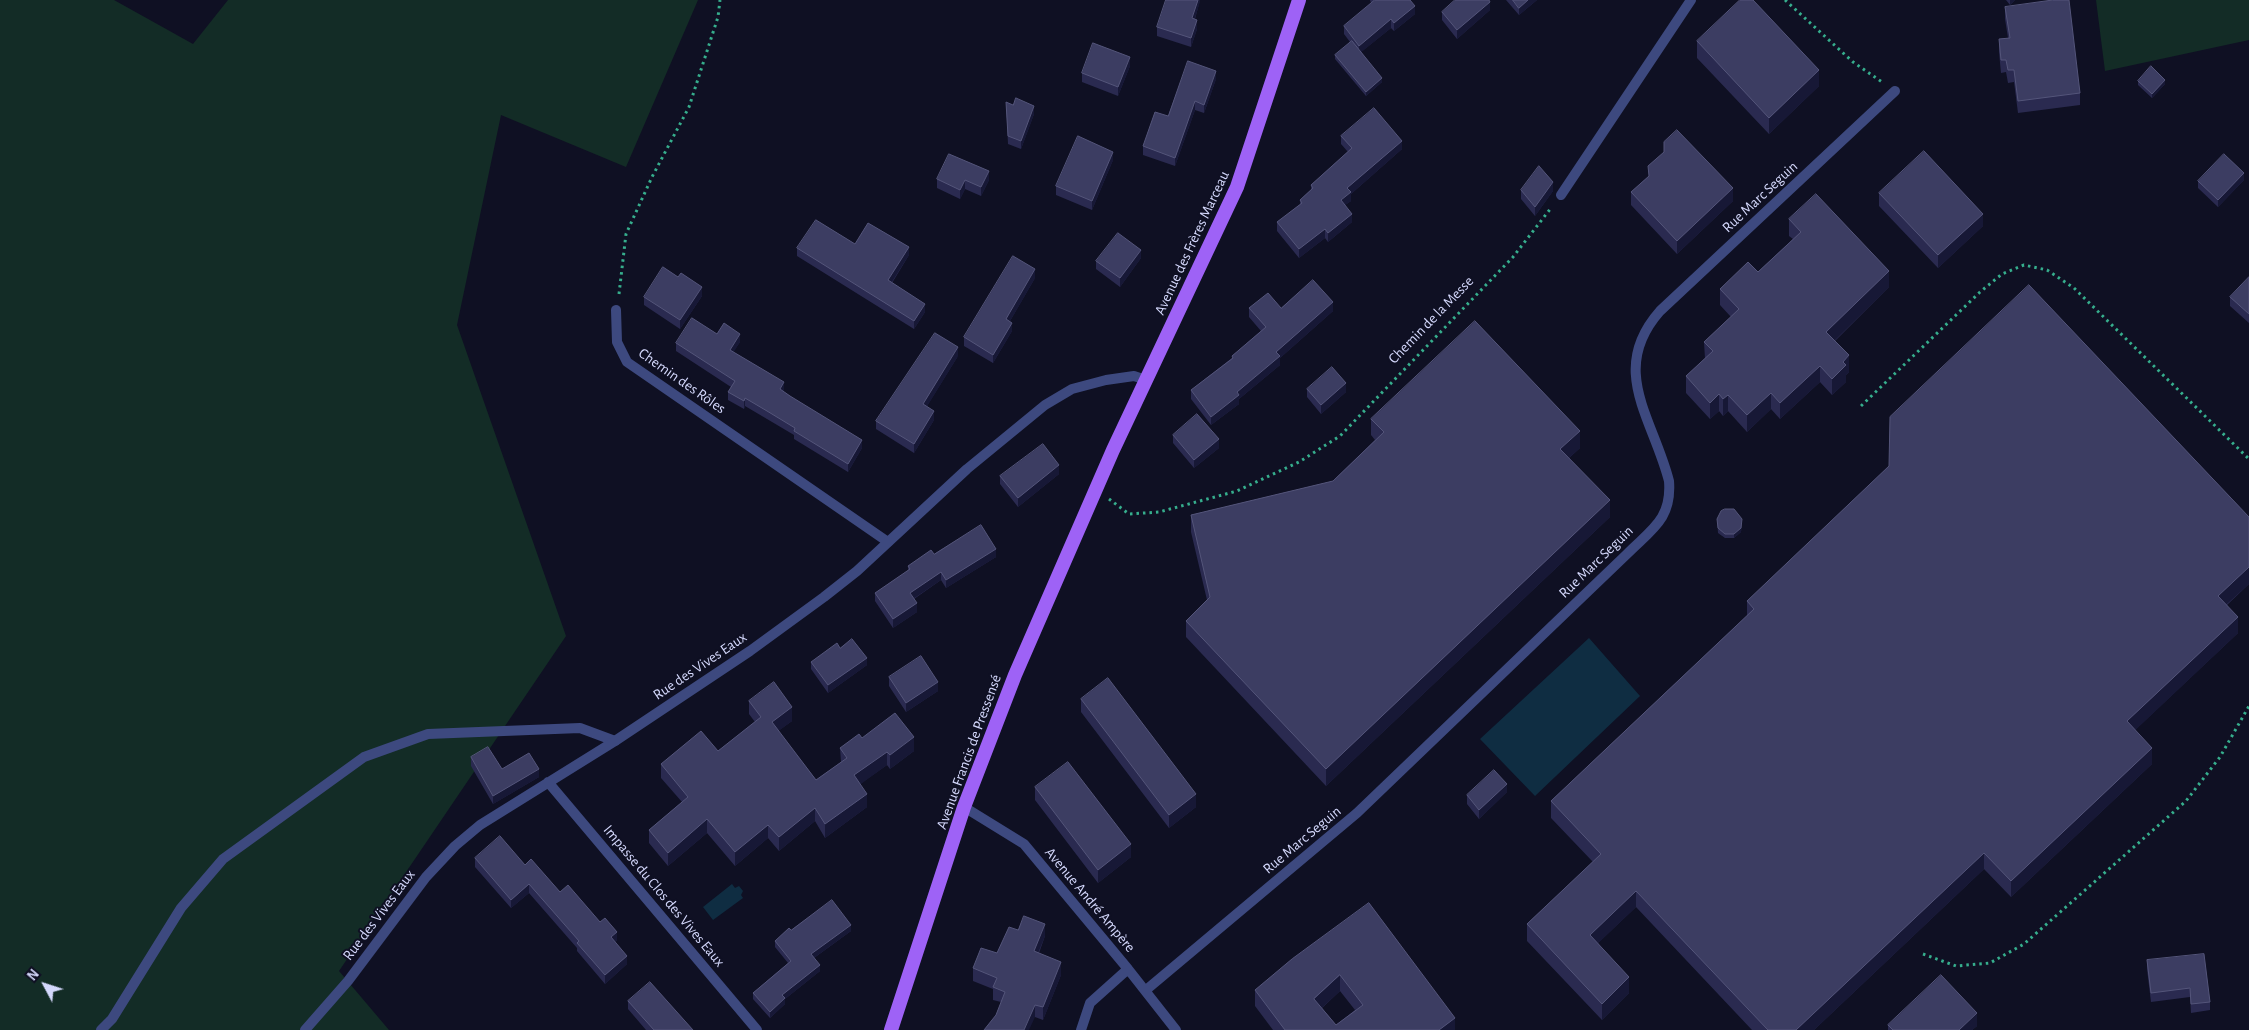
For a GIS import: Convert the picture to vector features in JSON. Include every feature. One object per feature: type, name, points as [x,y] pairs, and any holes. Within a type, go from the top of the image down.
[{"type":"main road","name":"Avenue des Frères Marceau","points":[[1094,492],[1237,187],[1299,0]]},
{"type":"main road","name":"Avenue Francis de Pressensé","points":[[891,1030],[964,807],[1015,675],[1094,492]]},
{"type":"street","points":[[1560,195],[1691,0]]},
{"type":"street","name":"Rue Marc Seguin","points":[[1146,990],[1358,813],[1627,554],[1664,515],[1670,498],[1669,481],[1635,378],[1638,349],[1645,331],[1660,311],[1896,91]]},
{"type":"street","name":"Chemin des Rôles","points":[[616,310],[617,342],[627,362],[888,542]]},
{"type":"street","name":"Rue des Vives Eaux","points":[[305,1030],[348,981],[426,877],[455,846],[480,825],[615,740],[750,651],[810,608],[857,571],[967,469],[1045,405],[1072,389],[1106,380],[1134,376],[1146,380]]},
{"type":"street","points":[[101,1030],[112,1019],[181,908],[223,859],[364,757],[428,734],[580,728],[615,740]]},
{"type":"street","name":"Impasse du Clos des Vives Eaux","points":[[548,782],[757,1030]]},
{"type":"street","name":"Avenue André Ampère","points":[[964,807],[1024,844],[1146,990],[1176,1030]]},
{"type":"street","points":[[1081,1030],[1090,1003],[1128,968]]},
{"type":"path","points":[[616,310],[626,234],[652,177],[689,107],[718,17],[720,0]]},
{"type":"path","points":[[1785,0],[1853,62],[1896,91]]},
{"type":"path","name":"Chemin de la Messe","points":[[1094,492],[1113,501],[1129,514],[1159,512],[1237,491],[1299,462],[1340,436],[1514,257],[1560,195]]},
{"type":"path","points":[[1862,406],[1980,292],[2002,274],[2024,265],[2047,270],[2074,288],[2249,458]]},
{"type":"path","points":[[1923,954],[1956,966],[1990,963],[2024,944],[2186,801],[2220,757],[2249,706]]},
{"type":"green space","points":[[0,0],[114,0],[193,44],[228,0],[698,0],[626,167],[501,115],[457,325],[566,636],[339,971],[389,1030],[0,1030]]},
{"type":"green space","points":[[2096,0],[2249,0],[2249,40],[2105,71]]},
{"type":"water","points":[[1589,638],[1640,696],[1535,796],[1480,739]]},
{"type":"water","points":[[732,884],[735,888],[739,886],[743,891],[741,895],[743,898],[713,920],[703,907]]},
{"type":"building","points":[[1166,0],[1198,0],[1192,18],[1197,20],[1191,38],[1157,27]]},
{"type":"building","points":[[1375,0],[1410,0],[1415,6],[1394,23],[1391,19],[1359,46],[1344,26]]},
{"type":"building","points":[[1455,0],[1489,0],[1490,2],[1457,30],[1442,12]]},
{"type":"building","points":[[1513,0],[1528,0],[1519,8]]},
{"type":"building","points":[[1740,0],[1753,0],[1819,70],[1769,118],[1697,41]]},
{"type":"building","points":[[2053,0],[2069,0],[2080,93],[2018,101],[2014,70],[2008,70],[2006,60],[2001,60],[1999,39],[2010,38],[2005,7]]},
{"type":"building","points":[[1352,41],[1382,78],[1366,92],[1335,55]]},
{"type":"building","points":[[1093,43],[1130,57],[1118,87],[1082,73]]},
{"type":"building","points":[[1188,61],[1216,71],[1204,105],[1195,101],[1175,158],[1143,146],[1155,112],[1168,116]]},
{"type":"building","points":[[2151,66],[2165,80],[2152,94],[2138,81]]},
{"type":"building","points":[[1016,98],[1034,106],[1021,141],[1008,136],[1006,102],[1013,105]]},
{"type":"building","points":[[1374,108],[1402,141],[1347,188],[1351,192],[1341,200],[1352,214],[1328,233],[1325,229],[1299,249],[1277,222],[1302,203],[1300,200],[1313,188],[1311,185],[1352,148],[1341,136]]},
{"type":"building","points":[[1677,130],[1733,188],[1677,241],[1631,192],[1649,176],[1648,166],[1664,152],[1664,142]]},
{"type":"building","points":[[1078,136],[1113,152],[1092,201],[1056,186]]},
{"type":"building","points":[[1924,151],[1983,214],[1938,255],[1879,193]]},
{"type":"building","points":[[949,154],[989,171],[981,187],[965,180],[960,190],[937,179]]},
{"type":"building","points":[[2224,154],[2244,173],[2218,200],[2198,181]]},
{"type":"building","points":[[1539,166],[1553,182],[1535,207],[1521,190]]},
{"type":"building","points":[[1816,194],[1889,271],[1826,332],[1849,355],[1843,362],[1846,365],[1832,379],[1820,366],[1780,403],[1771,393],[1747,415],[1728,395],[1723,399],[1719,394],[1710,403],[1686,376],[1713,351],[1704,342],[1739,309],[1720,289],[1748,262],[1758,272],[1801,232],[1789,219]]},
{"type":"building","points":[[816,220],[855,244],[868,223],[909,247],[888,280],[925,304],[914,321],[797,248]]},
{"type":"building","points":[[1118,233],[1141,250],[1120,278],[1096,261]]},
{"type":"building","points":[[1013,256],[1035,269],[1006,319],[1012,323],[993,355],[964,337]]},
{"type":"building","points":[[663,267],[678,277],[681,273],[702,287],[680,320],[644,297]]},
{"type":"building","points":[[2249,277],[2249,314],[2230,297]]},
{"type":"building","points":[[1313,280],[1333,302],[1276,352],[1280,356],[1237,392],[1239,395],[1211,417],[1191,390],[1233,358],[1232,356],[1266,327],[1249,308],[1268,293],[1281,308]]},
{"type":"building","points":[[2029,285],[2249,517],[2249,567],[2218,596],[2238,617],[2127,721],[2152,748],[2011,881],[1984,853],[1796,1030],[1768,1030],[1636,891],[1590,935],[1629,977],[1602,1004],[1527,924],[1601,854],[1551,801],[1754,609],[1747,601],[1889,466],[1890,417]]},
{"type":"building","points":[[692,318],[717,334],[724,323],[740,334],[730,350],[784,382],[780,389],[790,396],[862,440],[848,464],[794,431],[795,428],[767,411],[745,398],[744,401],[728,392],[735,381],[676,343]]},
{"type":"building","points":[[1475,321],[1580,431],[1560,449],[1610,500],[1326,769],[1186,621],[1210,597],[1191,515],[1333,481],[1384,432],[1371,419]]},
{"type":"building","points":[[935,333],[958,347],[923,404],[934,411],[914,444],[876,421]]},
{"type":"building","points":[[1332,367],[1346,383],[1321,405],[1307,389]]},
{"type":"building","points":[[1197,414],[1219,439],[1194,460],[1173,435]]},
{"type":"building","points":[[1043,444],[1059,465],[1018,498],[1000,476]]},
{"type":"building","points":[[1734,509],[1742,519],[1741,528],[1734,534],[1725,534],[1718,528],[1717,519],[1721,511]]},
{"type":"building","points":[[981,525],[996,549],[946,580],[941,572],[910,593],[917,603],[893,619],[875,593],[910,569],[908,566],[931,550],[934,554]]},
{"type":"building","points":[[852,639],[867,658],[828,685],[811,662],[837,643],[840,648]]},
{"type":"building","points":[[921,656],[938,682],[906,703],[889,677]]},
{"type":"building","points":[[1108,678],[1196,794],[1169,815],[1081,699]]},
{"type":"building","points":[[774,682],[792,707],[772,722],[816,780],[847,758],[840,748],[859,734],[862,738],[895,713],[914,737],[890,755],[887,752],[854,775],[867,794],[825,824],[815,808],[779,837],[768,825],[735,852],[707,819],[668,853],[649,830],[688,797],[661,764],[701,731],[718,751],[761,717],[749,701]]},
{"type":"building","points":[[488,747],[502,769],[529,753],[539,769],[493,796],[471,757]]},
{"type":"building","points":[[1068,762],[1131,844],[1098,870],[1035,787]]},
{"type":"building","points":[[1494,770],[1507,784],[1479,810],[1467,795]]},
{"type":"building","points":[[500,836],[525,865],[531,859],[560,892],[568,885],[600,922],[605,918],[617,932],[611,937],[627,956],[605,975],[577,943],[579,941],[529,884],[511,900],[475,858]]},
{"type":"building","points":[[832,900],[851,925],[811,954],[820,965],[782,995],[785,998],[770,1012],[753,993],[791,961],[775,941],[789,928],[791,930]]},
{"type":"building","points":[[1369,903],[1455,1018],[1439,1030],[1285,1030],[1255,990],[1292,959]],"holes":[[[1340,975],[1363,1005],[1336,1025],[1314,999]]]},
{"type":"building","points":[[1024,916],[1045,924],[1034,951],[1061,962],[1043,1007],[1035,1005],[1024,1030],[984,1030],[996,1015],[1005,992],[993,987],[997,978],[973,968],[981,948],[997,953],[1009,927],[1018,930]]},
{"type":"building","points":[[2204,954],[2210,1002],[2191,1004],[2190,988],[2151,993],[2147,960]]},
{"type":"building","points":[[1941,975],[1977,1013],[1959,1030],[1893,1030],[1888,1025]]},
{"type":"building","points":[[650,982],[693,1030],[654,1030],[628,1001]]}]
